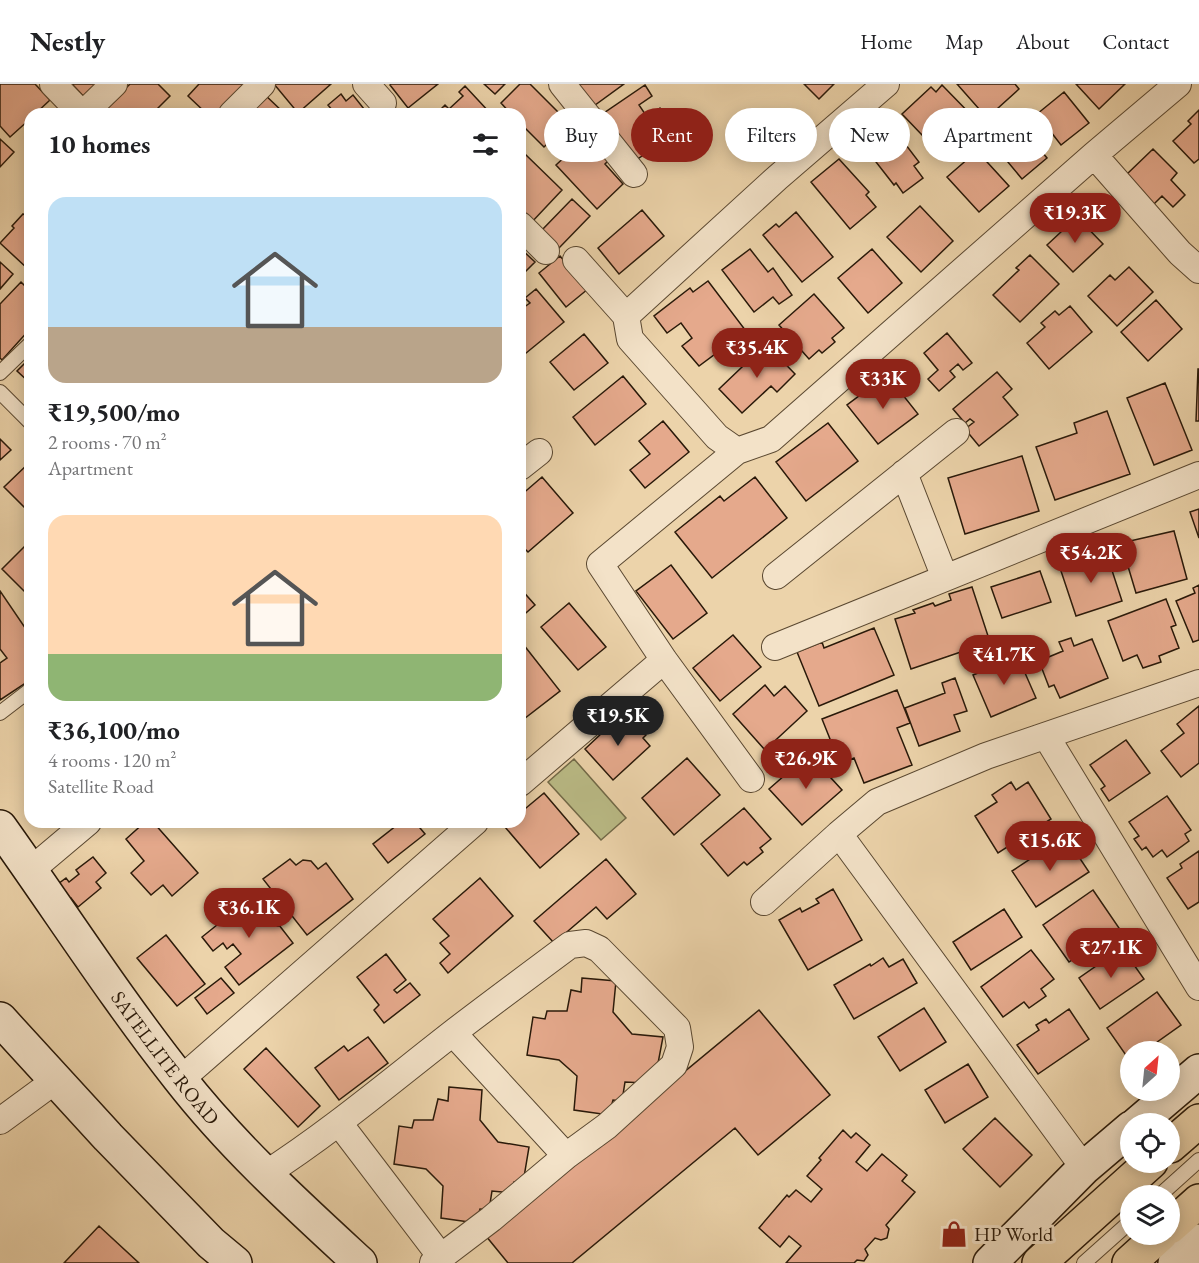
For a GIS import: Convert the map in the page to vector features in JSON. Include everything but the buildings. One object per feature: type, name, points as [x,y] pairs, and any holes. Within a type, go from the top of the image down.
[{"type":"main road","name":"SATELLITE ROAD","points":[[0,827],[105,981],[180,1080],[264,1175],[360,1263]]},
{"type":"main road","points":[[0,1019],[108,1137],[203,1235],[235,1263]]},
{"type":"main road","points":[[1150,1113],[1199,1071]]},
{"type":"main road","points":[[1180,1137],[1199,1120]]},
{"type":"main road","points":[[990,1263],[1084,1168],[1120,1137]]},
{"type":"main road","points":[[1039,1263],[1139,1173]]},
{"type":"main road","points":[[1180,1218],[1199,1201]]},
{"type":"main road","points":[[1175,1263],[1199,1241]]},
{"type":"main road","points":[[1129,1263],[1149,1245]]},
{"type":"street","points":[[53,84],[77,108]]},
{"type":"street","points":[[89,108],[114,84]]},
{"type":"street","points":[[238,108],[262,84]]},
{"type":"street","points":[[366,84],[384,103]]},
{"type":"street","points":[[562,84],[634,174]]},
{"type":"street","points":[[626,316],[777,178],[886,84]]},
{"type":"street","points":[[751,779],[664,660],[600,564],[737,451],[771,439],[1178,84]]},
{"type":"street","points":[[1094,155],[1180,253],[1199,270]]},
{"type":"street","points":[[526,231],[546,251]]},
{"type":"street","points":[[576,260],[626,316],[630,339],[717,437],[737,451]]},
{"type":"street","points":[[776,576],[956,432]]},
{"type":"street","points":[[904,473],[945,578]]},
{"type":"street","points":[[776,647],[1199,476]]},
{"type":"street","points":[[526,778],[664,660]]},
{"type":"street","points":[[764,902],[877,802],[986,756],[1199,683]]},
{"type":"street","points":[[1046,736],[1199,987]]},
{"type":"street","points":[[31,870],[81,828]]},
{"type":"street","points":[[180,1080],[468,828]]},
{"type":"street","points":[[839,834],[1084,1168]]},
{"type":"street","points":[[264,1175],[339,1123],[570,945],[586,943],[599,949],[676,1028],[680,1047],[674,1065],[608,1126],[566,1156],[491,1219],[437,1260],[339,1123]]},
{"type":"street","points":[[453,1033],[566,1156]]},
{"type":"street","points":[[0,1121],[56,1080]]},
{"type":"lane","points":[[0,373],[24,350]]},
{"type":"lane","points":[[0,392],[24,416]]},
{"type":"lane","points":[[0,712],[24,694]]},
{"type":"lane","points":[[1171,1185],[1199,1160]]},
{"type":"lane","points":[[1084,1263],[1120,1231]]},
{"type":"green space","points":[[574,759],[626,818],[601,840],[548,782]]},
{"type":"place","name":"HP World","points":[[954,1234]]}]
